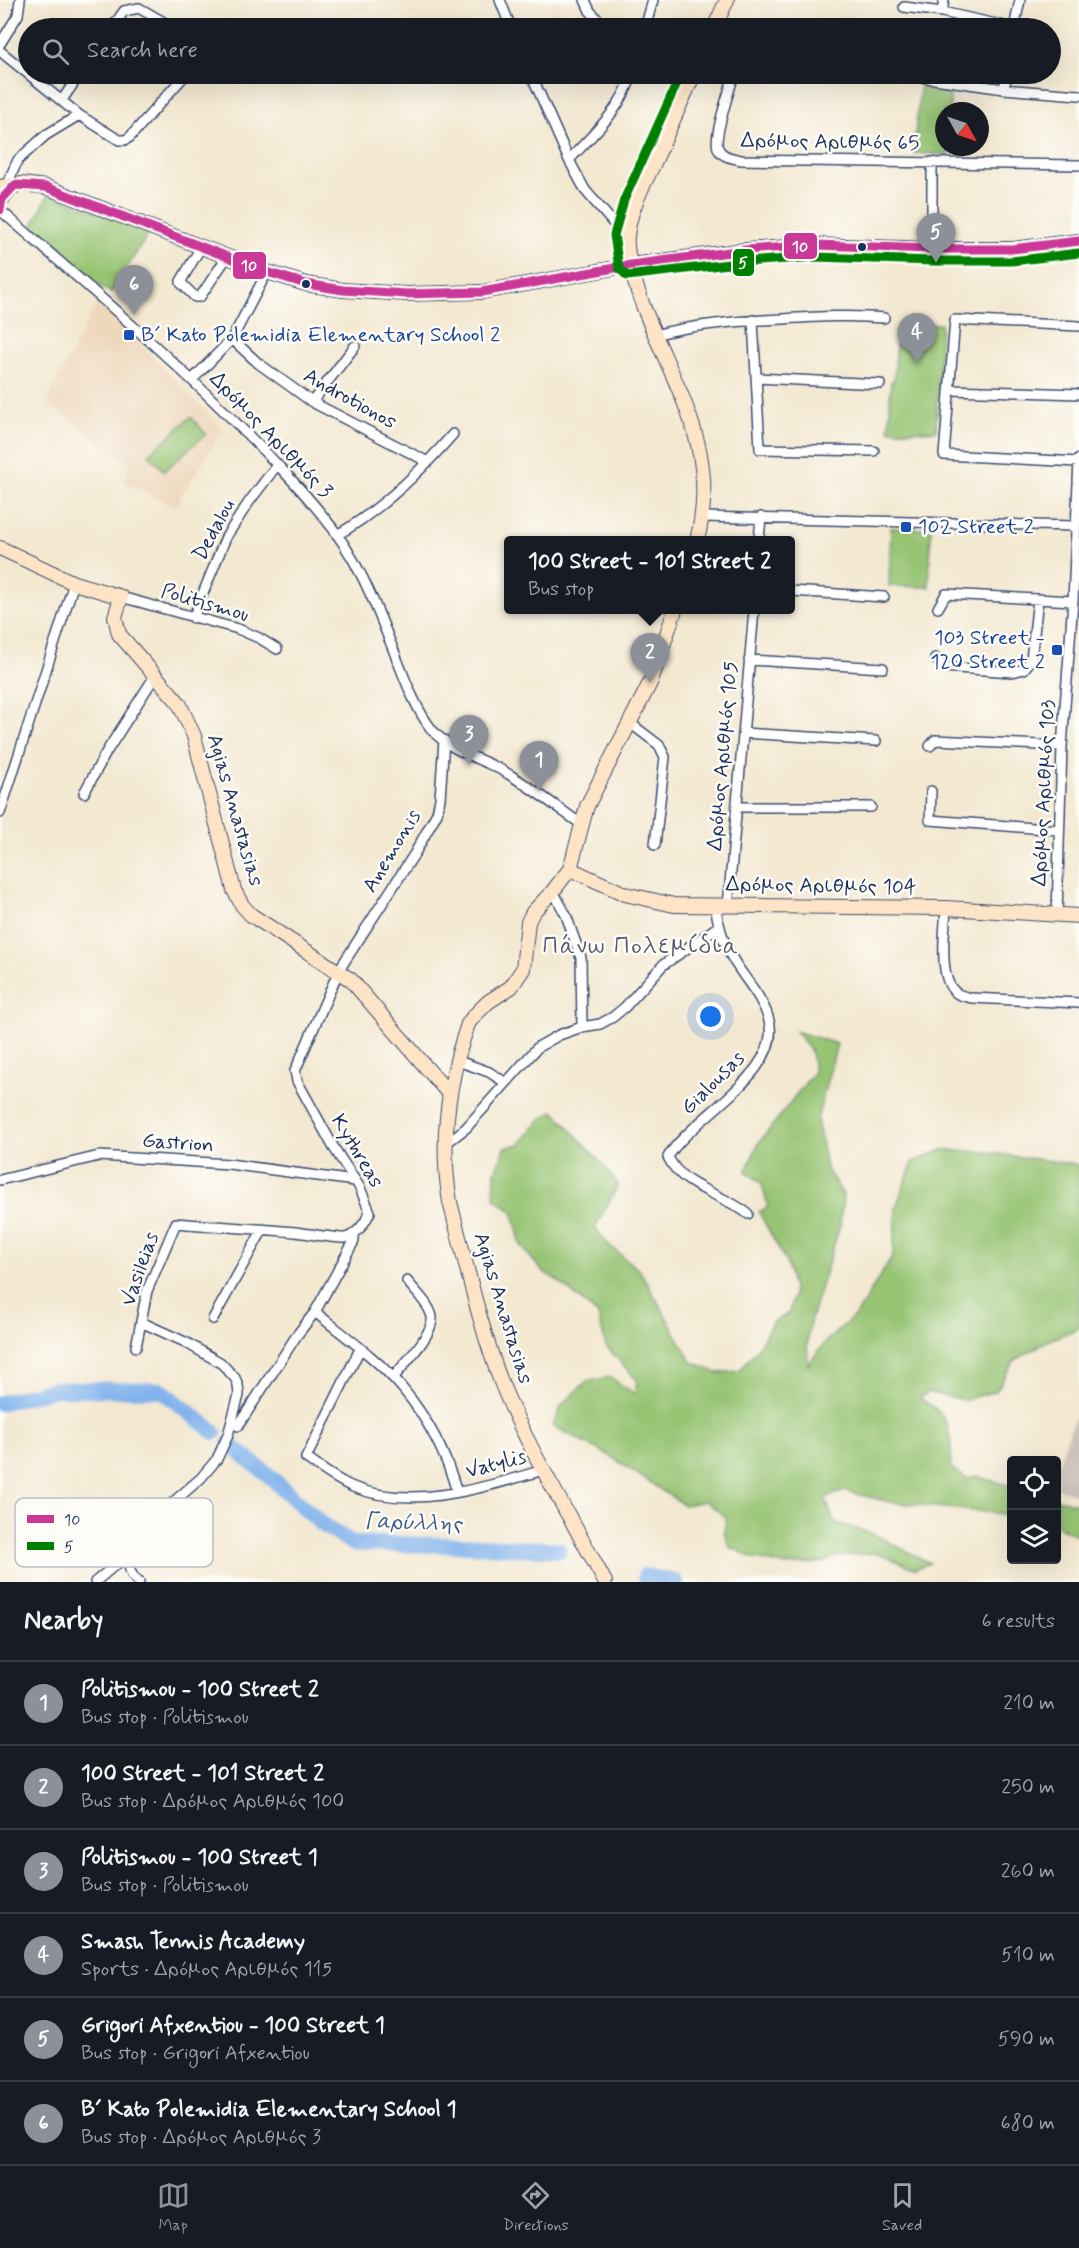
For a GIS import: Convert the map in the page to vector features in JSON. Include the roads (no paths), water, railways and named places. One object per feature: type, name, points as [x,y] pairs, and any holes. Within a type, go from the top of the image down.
[{"type":"street","points":[[0,44],[18,15],[20,0]]},
{"type":"street","points":[[500,0],[507,18]]},
{"type":"street","points":[[585,0],[597,18]]},
{"type":"street","points":[[648,18],[653,0]]},
{"type":"street","points":[[719,18],[727,0]]},
{"type":"street","points":[[942,12],[944,0]]},
{"type":"street","points":[[1016,18],[1020,0]]},
{"type":"street","points":[[904,7],[969,18]]},
{"type":"street","points":[[119,18],[124,11],[139,8],[156,18]]},
{"type":"street","points":[[0,51],[18,65]]},
{"type":"street","points":[[42,84],[79,115],[119,140],[125,140],[177,84]]},
{"type":"street","points":[[62,100],[73,84]]},
{"type":"street","points":[[535,84],[585,190],[626,238]]},
{"type":"street","points":[[569,160],[615,109],[629,84]]},
{"type":"street","points":[[689,84],[635,205],[626,238],[639,294],[654,335],[686,404],[699,448],[705,492],[703,517],[698,536]]},
{"type":"street","name":"Δρόμος Αριθμός 65","points":[[731,84],[717,136],[718,148],[725,156],[741,160],[1079,165]]},
{"type":"street","points":[[969,84],[1079,95]]},
{"type":"street","points":[[1004,89],[1005,84]]},
{"type":"street","points":[[3,196],[18,160],[46,135],[79,115]]},
{"type":"street","points":[[932,162],[932,249]]},
{"type":"street","points":[[3,196],[22,184],[46,187],[267,272],[306,284],[343,290],[407,294],[482,292],[631,264],[745,250],[816,245],[1012,249],[1079,241]]},
{"type":"street","name":"Δρόμος Αριθμός 3","points":[[3,196],[192,380],[277,465],[324,517],[357,564],[425,720],[444,740]]},
{"type":"street","points":[[201,247],[181,281],[181,284],[195,297],[200,297],[227,257]]},
{"type":"street","points":[[192,380],[232,339],[267,272]]},
{"type":"street","points":[[654,335],[678,329],[753,320],[850,315],[884,318]]},
{"type":"street","points":[[753,320],[760,449],[874,451]]},
{"type":"street","points":[[1079,326],[955,320],[944,455],[1079,461]]},
{"type":"street","name":"Androtionos","points":[[232,339],[258,363],[312,402],[428,462]]},
{"type":"street","points":[[312,402],[355,346]]},
{"type":"street","points":[[756,378],[880,384]]},
{"type":"street","points":[[950,390],[1079,394]]},
{"type":"street","points":[[337,535],[357,524],[428,462],[453,434]]},
{"type":"street","name":"Δρόμος Αριθμός 103","points":[[1057,914],[1062,746],[1073,601],[1079,461]]},
{"type":"street","name":"Dedalou","points":[[194,618],[225,537],[277,465]]},
{"type":"street","points":[[703,517],[1076,526]]},
{"type":"street","points":[[759,536],[761,517]]},
{"type":"street","points":[[0,548],[74,583],[121,597]]},
{"type":"street","points":[[0,813],[74,583]]},
{"type":"street","points":[[795,591],[884,597]]},
{"type":"street","points":[[938,608],[946,594],[1073,601]]},
{"type":"street","name":"Politismou","points":[[121,597],[238,630],[259,638],[277,649]]},
{"type":"street","name":"Agias Anastasias","points":[[121,597],[115,617],[115,626],[119,634],[178,703],[194,736],[234,890],[242,905],[264,925],[339,970],[359,987],[450,1095]]},
{"type":"street","points":[[935,658],[943,667],[1012,672],[1024,669],[1031,660],[1038,599]]},
{"type":"street","points":[[570,869],[581,824],[597,784],[651,681],[673,614]]},
{"type":"street","name":"Δρόμος Αριθμός 105","points":[[721,906],[737,807],[754,614]]},
{"type":"street","points":[[749,660],[883,668]]},
{"type":"street","points":[[1068,668],[1079,668]]},
{"type":"street","points":[[84,793],[107,751],[155,676]]},
{"type":"street","points":[[630,723],[659,745],[664,758],[655,845]]},
{"type":"street","points":[[743,733],[876,741]]},
{"type":"street","points":[[444,740],[455,749],[510,775],[581,824]]},
{"type":"street","name":"Anemonis","points":[[339,970],[415,852],[436,813],[440,799],[444,740]]},
{"type":"street","points":[[930,746],[935,740],[1062,746]]},
{"type":"street","points":[[931,791],[930,820],[1059,830]]},
{"type":"street","points":[[737,807],[871,807]]},
{"type":"street","name":"Agias Anastasias","points":[[570,869],[553,891],[540,902],[528,922],[525,958],[518,979],[472,1017],[464,1036],[450,1095],[445,1144],[450,1202],[493,1360],[504,1389],[543,1470],[605,1582]]},
{"type":"street","name":"Δρόμος Αριθμός 104","points":[[570,869],[625,894],[674,905],[946,909],[1079,916]]},
{"type":"street","points":[[553,891],[566,915],[581,958],[582,1027]]},
{"type":"street","name":"Gialousas","points":[[721,906],[719,926],[728,950],[759,997],[769,1019],[770,1041],[761,1060],[735,1091],[676,1144],[668,1156],[674,1169],[685,1179],[748,1214]]},
{"type":"street","points":[[946,909],[945,975],[949,986],[957,994],[972,998],[1079,1003]]},
{"type":"street","points":[[445,1144],[466,1128],[538,1047],[559,1035],[600,1024],[613,1017],[663,965],[719,926]]},
{"type":"street","name":"Kythreas","points":[[339,970],[295,1071],[297,1081],[312,1109],[369,1206],[370,1212],[364,1223],[354,1233]]},
{"type":"street","points":[[458,1061],[489,1072],[506,1083]]},
{"type":"street","name":"Gastrion","points":[[0,1180],[99,1156],[229,1164],[355,1181]]},
{"type":"street","name":"Vasileias","points":[[136,1347],[147,1291],[176,1223],[263,1229]]},
{"type":"street","points":[[213,1319],[263,1229],[327,1235],[340,1239],[354,1233]]},
{"type":"street","points":[[238,1426],[297,1335],[315,1312],[354,1241],[354,1233]]},
{"type":"street","points":[[393,1378],[428,1333],[431,1323],[432,1316],[423,1300],[407,1281]]},
{"type":"street","name":"Vatylis","points":[[315,1312],[393,1378],[418,1409],[440,1445],[457,1492],[482,1488],[543,1470]]},
{"type":"street","points":[[141,1322],[185,1342],[221,1363],[238,1385],[236,1410],[217,1459],[201,1478],[178,1498]]},
{"type":"street","points":[[360,1349],[306,1458],[338,1480],[373,1493],[407,1497],[457,1492]]},
{"type":"street","points":[[95,1582],[113,1567]]},
{"type":"street","points":[[129,1567],[134,1579],[139,1582]]},
{"type":"waterway","name":"Γαρύλλης","points":[[0,1403],[56,1389],[161,1390],[214,1432]]},
{"type":"waterway","name":"Γαρύλλης","points":[[229,1444],[267,1474],[323,1525],[354,1544],[462,1545],[559,1550]]},
{"type":"waterway","name":"Γαρύλλης","points":[[645,1576],[676,1582]]},
{"type":"place","name":"Grigori Afxentiou - 100 Street 1","points":[[936,263]]},
{"type":"place","name":"B´ Kato Polemidia Elementary School 1","points":[[134,315]]},
{"type":"place","name":"B´ Kato Polemidia Elementary School 2","points":[[129,335]]},
{"type":"place","name":"Smash Tennis Academy","points":[[917,363]]},
{"type":"place","name":"102 Street 2","points":[[906,527]]},
{"type":"place","name":"103 Street - 120 Street 2","points":[[1057,650]]},
{"type":"place","name":"100 Street - 101 Street 2","points":[[650,683]]},
{"type":"place","name":"Politismou - 100 Street 1","points":[[469,765]]},
{"type":"place","name":"Politismou - 100 Street 2","points":[[539,791]]},
{"type":"district","name":"Πάνω Πολεμίδια","points":[[641,946]]}]
